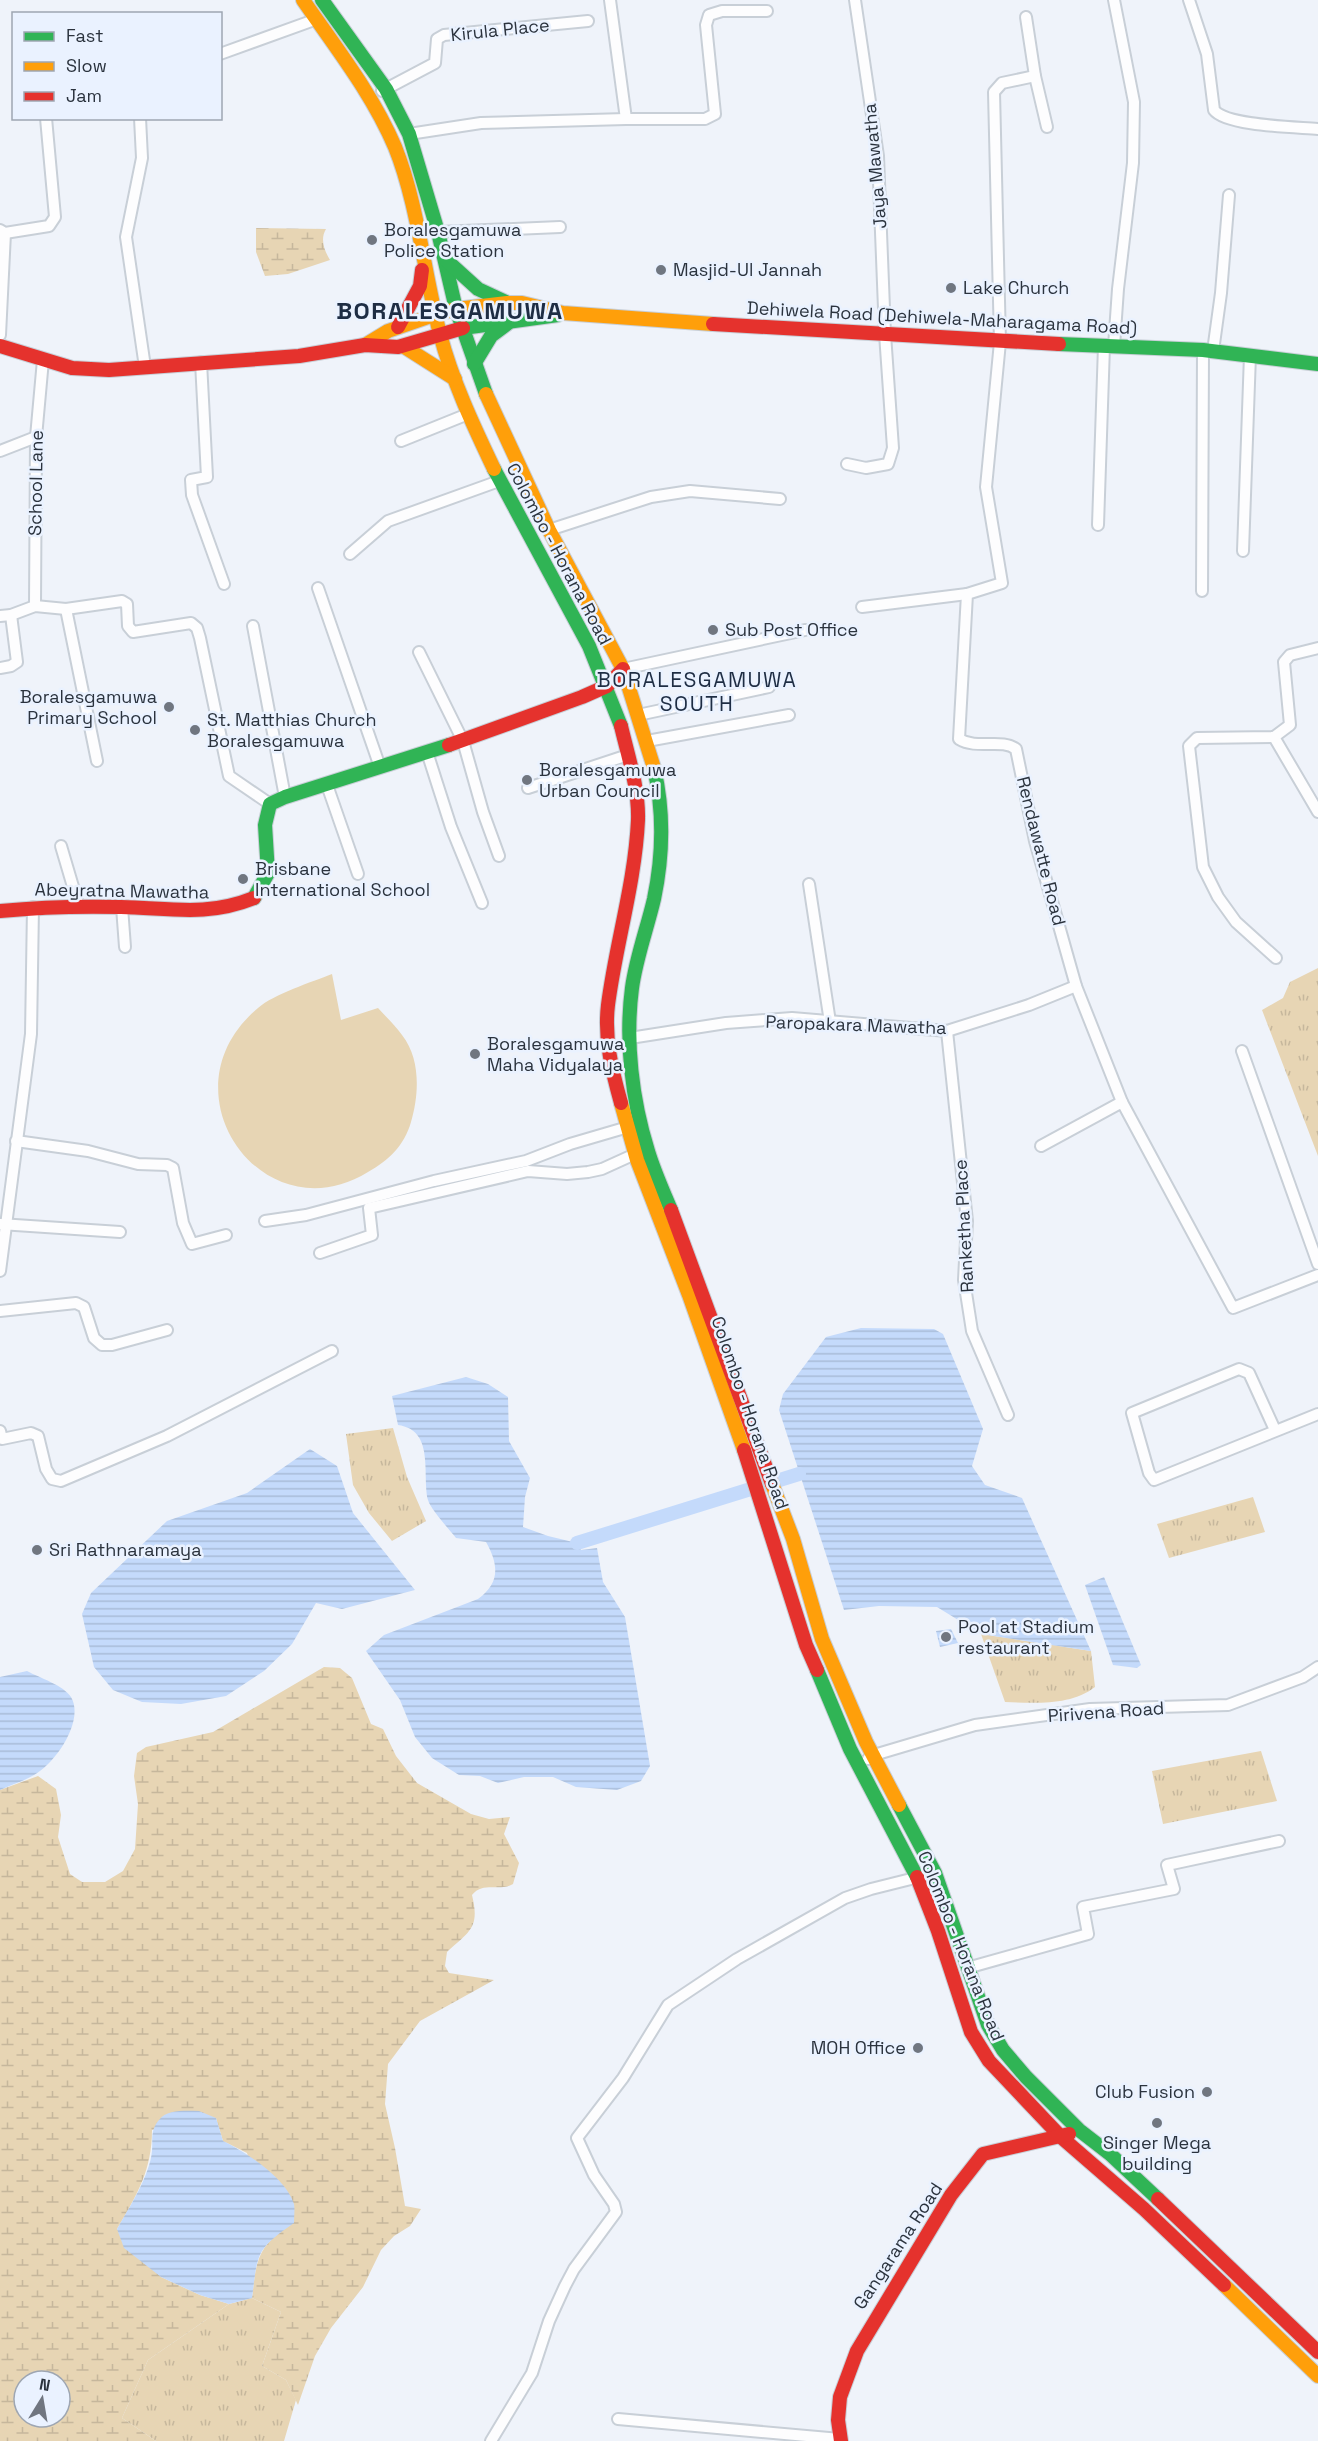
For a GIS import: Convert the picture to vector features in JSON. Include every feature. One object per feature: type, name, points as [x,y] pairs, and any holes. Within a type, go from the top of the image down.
[{"type":"main road","name":"Colombo - Horana Road","points":[[303,0],[371,97],[400,161],[434,315],[468,414],[499,481],[589,646],[607,686],[621,726],[638,818],[632,882],[613,971],[607,1024],[612,1071],[636,1154],[689,1295],[763,1505],[806,1645],[858,1766],[917,1877],[938,1931],[959,1999],[978,2046],[1013,2089],[1062,2137],[1099,2168],[1318,2376]]},
{"type":"main road","name":"Colombo - Horana Road","points":[[322,0],[386,89],[409,134],[438,232],[456,309],[492,410],[549,530],[623,669],[647,741],[660,794],[660,848],[654,897],[632,988],[630,1038],[634,1091],[648,1151],[702,1290],[793,1539],[822,1639],[866,1742],[935,1873],[993,2037],[1026,2077],[1079,2130],[1110,2154],[1318,2352]]},
{"type":"main road","points":[[444,258],[477,290],[507,303]]},
{"type":"main road","points":[[398,327],[420,286],[422,264]]},
{"type":"main road","name":"Dehiwela Road (Dehiwela-Maharagama Road)","points":[[434,315],[456,309],[522,303],[563,313],[1000,342],[1208,350],[1318,364]]},
{"type":"main road","name":"Dehiwela Road (Dehiwela-Maharagama Road)","points":[[440,335],[462,328],[553,317],[563,313]]},
{"type":"main road","points":[[365,345],[398,327],[434,315]]},
{"type":"main road","points":[[474,364],[488,339],[500,327],[511,322]]},
{"type":"main road","points":[[0,346],[72,368],[109,370],[299,356],[365,345],[403,346],[440,335]]},
{"type":"main road","points":[[403,346],[455,379]]},
{"type":"main road","points":[[270,804],[285,797],[463,741],[582,697],[607,686],[623,669]]},
{"type":"main road","name":"Abeyratna Mawatha","points":[[0,911],[33,907],[122,907],[204,911],[232,907],[256,897],[268,873],[265,825],[270,804]]},
{"type":"main road","name":"Gangarama Road","points":[[840,2440],[837,2423],[852,2362],[869,2324],[908,2266],[941,2208],[983,2154],[1062,2137],[1079,2130]]},
{"type":"main road","points":[[1196,2259],[1209,2247]]},
{"type":"street","points":[[610,0],[626,119]]},
{"type":"street","name":"Jaya Mawatha","points":[[847,464],[866,468],[889,462],[893,448],[885,334],[878,156],[855,0]]},
{"type":"street","points":[[1098,525],[1109,346],[1132,163],[1134,102],[1114,0]]},
{"type":"street","points":[[1190,0],[1207,54],[1214,110],[1218,115],[1233,120],[1318,129]]},
{"type":"street","points":[[409,134],[481,123],[705,119],[715,114],[706,25],[710,15],[722,11],[767,11]]},
{"type":"street","points":[[1026,17],[1035,76],[1047,127]]},
{"type":"street","points":[[222,53],[317,20]]},
{"type":"street","name":"Kirula Place","points":[[371,97],[435,63],[437,39],[444,35],[588,21]]},
{"type":"street","points":[[862,607],[967,594],[1002,583],[986,487],[1000,342],[994,92],[1002,82],[1035,76]]},
{"type":"street","points":[[0,335],[2,231],[49,226],[55,217],[46,120]]},
{"type":"street","points":[[140,120],[142,158],[126,237],[145,367]]},
{"type":"street","points":[[1202,591],[1208,350],[1221,293],[1229,195]]},
{"type":"street","points":[[438,232],[560,227]]},
{"type":"street","points":[[1243,551],[1250,355]]},
{"type":"street","name":"School Lane","points":[[35,606],[36,437],[43,360]]},
{"type":"street","points":[[201,362],[207,477],[191,480],[192,495],[224,584]]},
{"type":"street","points":[[401,441],[468,414]]},
{"type":"street","points":[[0,450],[36,437]]},
{"type":"street","points":[[350,554],[388,521],[499,481]]},
{"type":"street","points":[[549,530],[651,497],[690,491],[780,499]]},
{"type":"street","points":[[318,588],[380,767]]},
{"type":"street","name":"Rendawatte Road","points":[[967,594],[959,739],[969,745],[1010,745],[1016,749],[1035,841],[1076,986],[1122,1102],[1233,1308],[1318,1275]]},
{"type":"street","points":[[0,668],[17,662],[5,615],[35,606],[66,609],[122,601],[127,604],[128,626],[133,632],[191,623],[197,628],[229,776],[270,804]]},
{"type":"street","points":[[66,609],[97,761]]},
{"type":"street","points":[[253,626],[285,797]]},
{"type":"street","points":[[623,669],[805,630]]},
{"type":"street","points":[[1276,958],[1236,922],[1218,897],[1203,867],[1189,746],[1197,738],[1274,737],[1290,725],[1284,662],[1290,655],[1318,648]]},
{"type":"street","points":[[420,652],[463,741],[483,812],[499,856]]},
{"type":"street","points":[[638,715],[770,687]]},
{"type":"street","points":[[647,741],[789,715]]},
{"type":"street","points":[[1274,737],[1318,812]]},
{"type":"street","points":[[427,752],[451,827],[482,903]]},
{"type":"street","points":[[528,788],[628,755]]},
{"type":"street","points":[[327,785],[358,874]]},
{"type":"street","points":[[61,846],[79,907]]},
{"type":"street","points":[[809,884],[831,1022]]},
{"type":"street","points":[[0,1271],[4,1224],[31,1034],[33,907]]},
{"type":"street","points":[[122,907],[125,947]]},
{"type":"street","name":"Paropakara Mawatha","points":[[630,1038],[737,1022],[792,1018],[947,1031],[1029,1005],[1076,986]]},
{"type":"street","name":"Ranketha Place","points":[[947,1031],[967,1221],[964,1280],[972,1331],[1008,1415]]},
{"type":"street","points":[[1242,1051],[1318,1264]]},
{"type":"street","points":[[1041,1146],[1122,1102]]},
{"type":"street","points":[[265,1221],[306,1215],[434,1181],[526,1161],[570,1144],[628,1127]]},
{"type":"street","points":[[16,1141],[88,1151],[138,1164],[167,1165],[173,1168],[183,1223],[192,1244],[226,1235]]},
{"type":"street","points":[[320,1253],[372,1235],[369,1208],[528,1170],[567,1174],[595,1171],[636,1154]]},
{"type":"street","points":[[4,1224],[120,1232]]},
{"type":"street","points":[[0,1311],[76,1303],[84,1307],[94,1338],[102,1345],[112,1345],[167,1330]]},
{"type":"street","points":[[0,1431],[2,1439],[31,1433],[38,1436],[46,1470],[52,1479],[61,1481],[167,1436],[332,1351]]},
{"type":"street","points":[[1275,1430],[1249,1373],[1239,1369],[1132,1413],[1149,1473],[1154,1480],[1318,1414]]},
{"type":"street","name":"Pirivena Road","points":[[858,1766],[874,1755],[986,1724],[1090,1709],[1228,1705],[1304,1677],[1318,1667]]},
{"type":"street","points":[[967,1968],[1088,1934],[1083,1907],[1174,1889],[1167,1865],[1279,1840]]},
{"type":"street","points":[[491,2441],[532,2373],[549,2321],[565,2286],[616,2212],[614,2204],[594,2175],[577,2138],[623,2078],[664,2010],[737,1959],[844,1898],[871,1888],[935,1873]]},
{"type":"street","points":[[618,2419],[840,2440]]},
{"type":"green space","points":[[256,228],[326,229],[323,237],[330,260],[288,274],[265,276],[256,252]]},
{"type":"green space","points":[[1318,968],[1318,1156],[1262,1010],[1283,998],[1290,982]]},
{"type":"green space","points":[[332,974],[341,1020],[378,1008],[408,1045],[413,1055],[417,1077],[414,1111],[408,1131],[400,1145],[389,1157],[368,1172],[329,1187],[293,1185],[261,1171],[237,1146],[222,1114],[219,1078],[230,1042],[258,1008],[283,993]]},
{"type":"green space","points":[[393,1428],[407,1477],[426,1521],[392,1541],[369,1513],[353,1485],[346,1434]]},
{"type":"green space","points":[[1253,1497],[1265,1532],[1169,1558],[1157,1524]]},
{"type":"green space","points":[[981,1634],[1091,1651],[1095,1687],[1075,1698],[1052,1702],[1005,1702]]},
{"type":"green space","points":[[324,1667],[340,1668],[352,1678],[371,1724],[383,1729],[396,1756],[417,1783],[471,1814],[489,1819],[510,1817],[504,1834],[519,1863],[513,1884],[481,1888],[472,1895],[474,1922],[467,1933],[447,1952],[445,1966],[449,1973],[494,1980],[420,2021],[388,2064],[385,2104],[405,2206],[421,2209],[410,2226],[394,2236],[381,2250],[363,2287],[331,2328],[315,2356],[298,2405],[286,2380],[262,2366],[281,2312],[252,2298],[259,2258],[273,2238],[247,2153],[223,2141],[216,2118],[152,2130],[149,2158],[142,2182],[117,2229],[161,2277],[200,2295],[229,2304],[148,2360],[122,2418],[156,2441],[0,2441],[0,1790],[38,1776],[56,1789],[61,1815],[58,1837],[70,1874],[82,1882],[105,1882],[123,1871],[135,1849],[138,1804],[134,1776],[137,1753],[146,1747],[213,1732]]},
{"type":"green space","points":[[1261,1751],[1277,1801],[1163,1824],[1152,1771]]},
{"type":"green space","points":[[252,2298],[281,2312],[262,2366],[286,2380],[296,2400],[284,2441],[156,2441],[122,2418],[148,2360],[229,2304]]},
{"type":"water","points":[[861,1328],[934,1329],[943,1334],[983,1429],[972,1466],[985,1485],[1022,1498],[1091,1651],[981,1634],[937,1607],[879,1606],[844,1610],[779,1410],[783,1394],[826,1337]]},
{"type":"water","points":[[466,1377],[488,1384],[508,1397],[509,1441],[530,1478],[525,1497],[523,1527],[577,1543],[581,1550],[597,1548],[603,1582],[625,1617],[650,1766],[641,1781],[617,1790],[576,1787],[553,1777],[524,1777],[498,1783],[480,1776],[459,1775],[432,1758],[415,1737],[400,1700],[366,1651],[384,1635],[478,1599],[494,1580],[495,1566],[486,1542],[456,1538],[430,1504],[422,1444],[410,1429],[398,1425],[392,1396]]},
{"type":"water","points":[[310,1449],[337,1466],[353,1513],[415,1590],[342,1609],[316,1603],[292,1644],[264,1671],[226,1696],[181,1704],[142,1702],[113,1690],[94,1667],[82,1614],[91,1593],[167,1521],[247,1493]]},
{"type":"water","points":[[1104,1577],[1141,1665],[1137,1668],[1113,1665],[1085,1585]]},
{"type":"water","name":"Pool at Stadium restaurant","points":[[951,1629],[958,1643],[940,1647],[936,1631]]},
{"type":"water","points":[[27,1671],[57,1685],[71,1697],[74,1718],[66,1741],[51,1762],[34,1775],[0,1790],[0,1677]]},
{"type":"water","points":[[199,2111],[216,2118],[223,2141],[264,2167],[283,2185],[294,2204],[294,2223],[272,2240],[261,2254],[252,2298],[229,2304],[200,2295],[161,2277],[124,2248],[117,2229],[147,2170],[156,2124],[162,2116],[172,2112]]},
{"type":"waterway","points":[[577,1543],[799,1474]]},
{"type":"traffic: fast","points":[[322,0],[386,89],[409,134],[438,232],[456,309],[486,394]]},
{"type":"traffic: fast","points":[[445,259],[478,289],[506,302]]},
{"type":"traffic: fast","points":[[463,328],[558,315]]},
{"type":"traffic: fast","points":[[474,364],[491,336],[507,324]]},
{"type":"traffic: fast","points":[[1059,344],[1203,350],[1318,364]]},
{"type":"traffic: fast","points":[[494,469],[589,646],[621,726]]},
{"type":"traffic: fast","points":[[254,898],[268,873],[265,825],[270,804],[285,797],[449,745]]},
{"type":"traffic: fast","points":[[654,768],[661,817],[659,866],[654,899],[634,977],[629,1029],[631,1070],[642,1132],[671,1210]]},
{"type":"traffic: fast","points":[[817,1670],[850,1749],[917,1877]]},
{"type":"traffic: fast","points":[[899,1805],[935,1873],[988,2025],[1003,2050],[1026,2077],[1079,2130],[1110,2154],[1158,2199]]},
{"type":"traffic: slow","points":[[303,0],[341,53],[376,108],[395,147],[415,215],[434,311],[445,351],[478,436],[494,469]]},
{"type":"traffic: slow","points":[[365,345],[388,331],[434,315],[456,309],[507,303],[522,303],[563,313],[713,324]]},
{"type":"traffic: slow","points":[[403,346],[455,379]]},
{"type":"traffic: slow","points":[[486,394],[549,530],[623,669],[654,768]]},
{"type":"traffic: slow","points":[[621,1103],[637,1160],[689,1295],[744,1450]]},
{"type":"traffic: slow","points":[[772,1484],[793,1539],[822,1639],[866,1742],[899,1805]]},
{"type":"traffic: slow","points":[[1224,2285],[1318,2376]]},
{"type":"traffic: jam","points":[[398,327],[420,286],[422,270]]},
{"type":"traffic: jam","points":[[713,324],[1059,344]]},
{"type":"traffic: jam","points":[[0,346],[72,368],[109,370],[299,356],[365,345],[398,347],[463,328]]},
{"type":"traffic: jam","points":[[449,745],[582,697],[607,686],[623,669]]},
{"type":"traffic: jam","points":[[621,726],[635,785],[638,820],[633,867],[611,982],[607,1017],[610,1054],[621,1103]]},
{"type":"traffic: jam","points":[[0,911],[91,907],[188,910],[220,908],[254,898]]},
{"type":"traffic: jam","points":[[671,1210],[772,1484]]},
{"type":"traffic: jam","points":[[744,1450],[806,1645],[817,1670]]},
{"type":"traffic: jam","points":[[917,1877],[938,1931],[971,2032],[989,2061],[1061,2137],[1144,2209],[1224,2285]]},
{"type":"traffic: jam","points":[[841,2441],[838,2420],[840,2397],[857,2351],[951,2195],[983,2154],[1069,2134]]},
{"type":"traffic: jam","points":[[1158,2199],[1318,2352]]},
{"type":"place","name":"Boralesgamuwa Police Station","points":[[372,240]]},
{"type":"place","name":"Masjid-Ul Jannah","points":[[661,270]]},
{"type":"place","name":"Lake Church","points":[[951,288]]},
{"type":"place","name":"Sub Post Office","points":[[713,630]]},
{"type":"place","name":"Boralesgamuwa Primary School","points":[[169,707]]},
{"type":"place","name":"St. Matthias Church Boralesgamuwa","points":[[195,730]]},
{"type":"place","name":"Boralesgamuwa Urban Council","points":[[527,780]]},
{"type":"place","name":"Brisbane International School","points":[[243,879]]},
{"type":"place","name":"Boralesgamuwa Maha Vidyalaya","points":[[475,1054]]},
{"type":"place","name":"Sri Rathnaramaya","points":[[37,1550]]},
{"type":"place","name":"Pool at Stadium restaurant","points":[[946,1637]]},
{"type":"place","name":"MOH Office","points":[[918,2048]]},
{"type":"place","name":"Club Fusion","points":[[1207,2092]]},
{"type":"place","name":"Singer Mega building","points":[[1157,2123]]},
{"type":"district","name":"BORALESGAMUWA","points":[[450,311]]},
{"type":"district","name":"BORALESGAMUWA SOUTH","points":[[697,692]]}]
